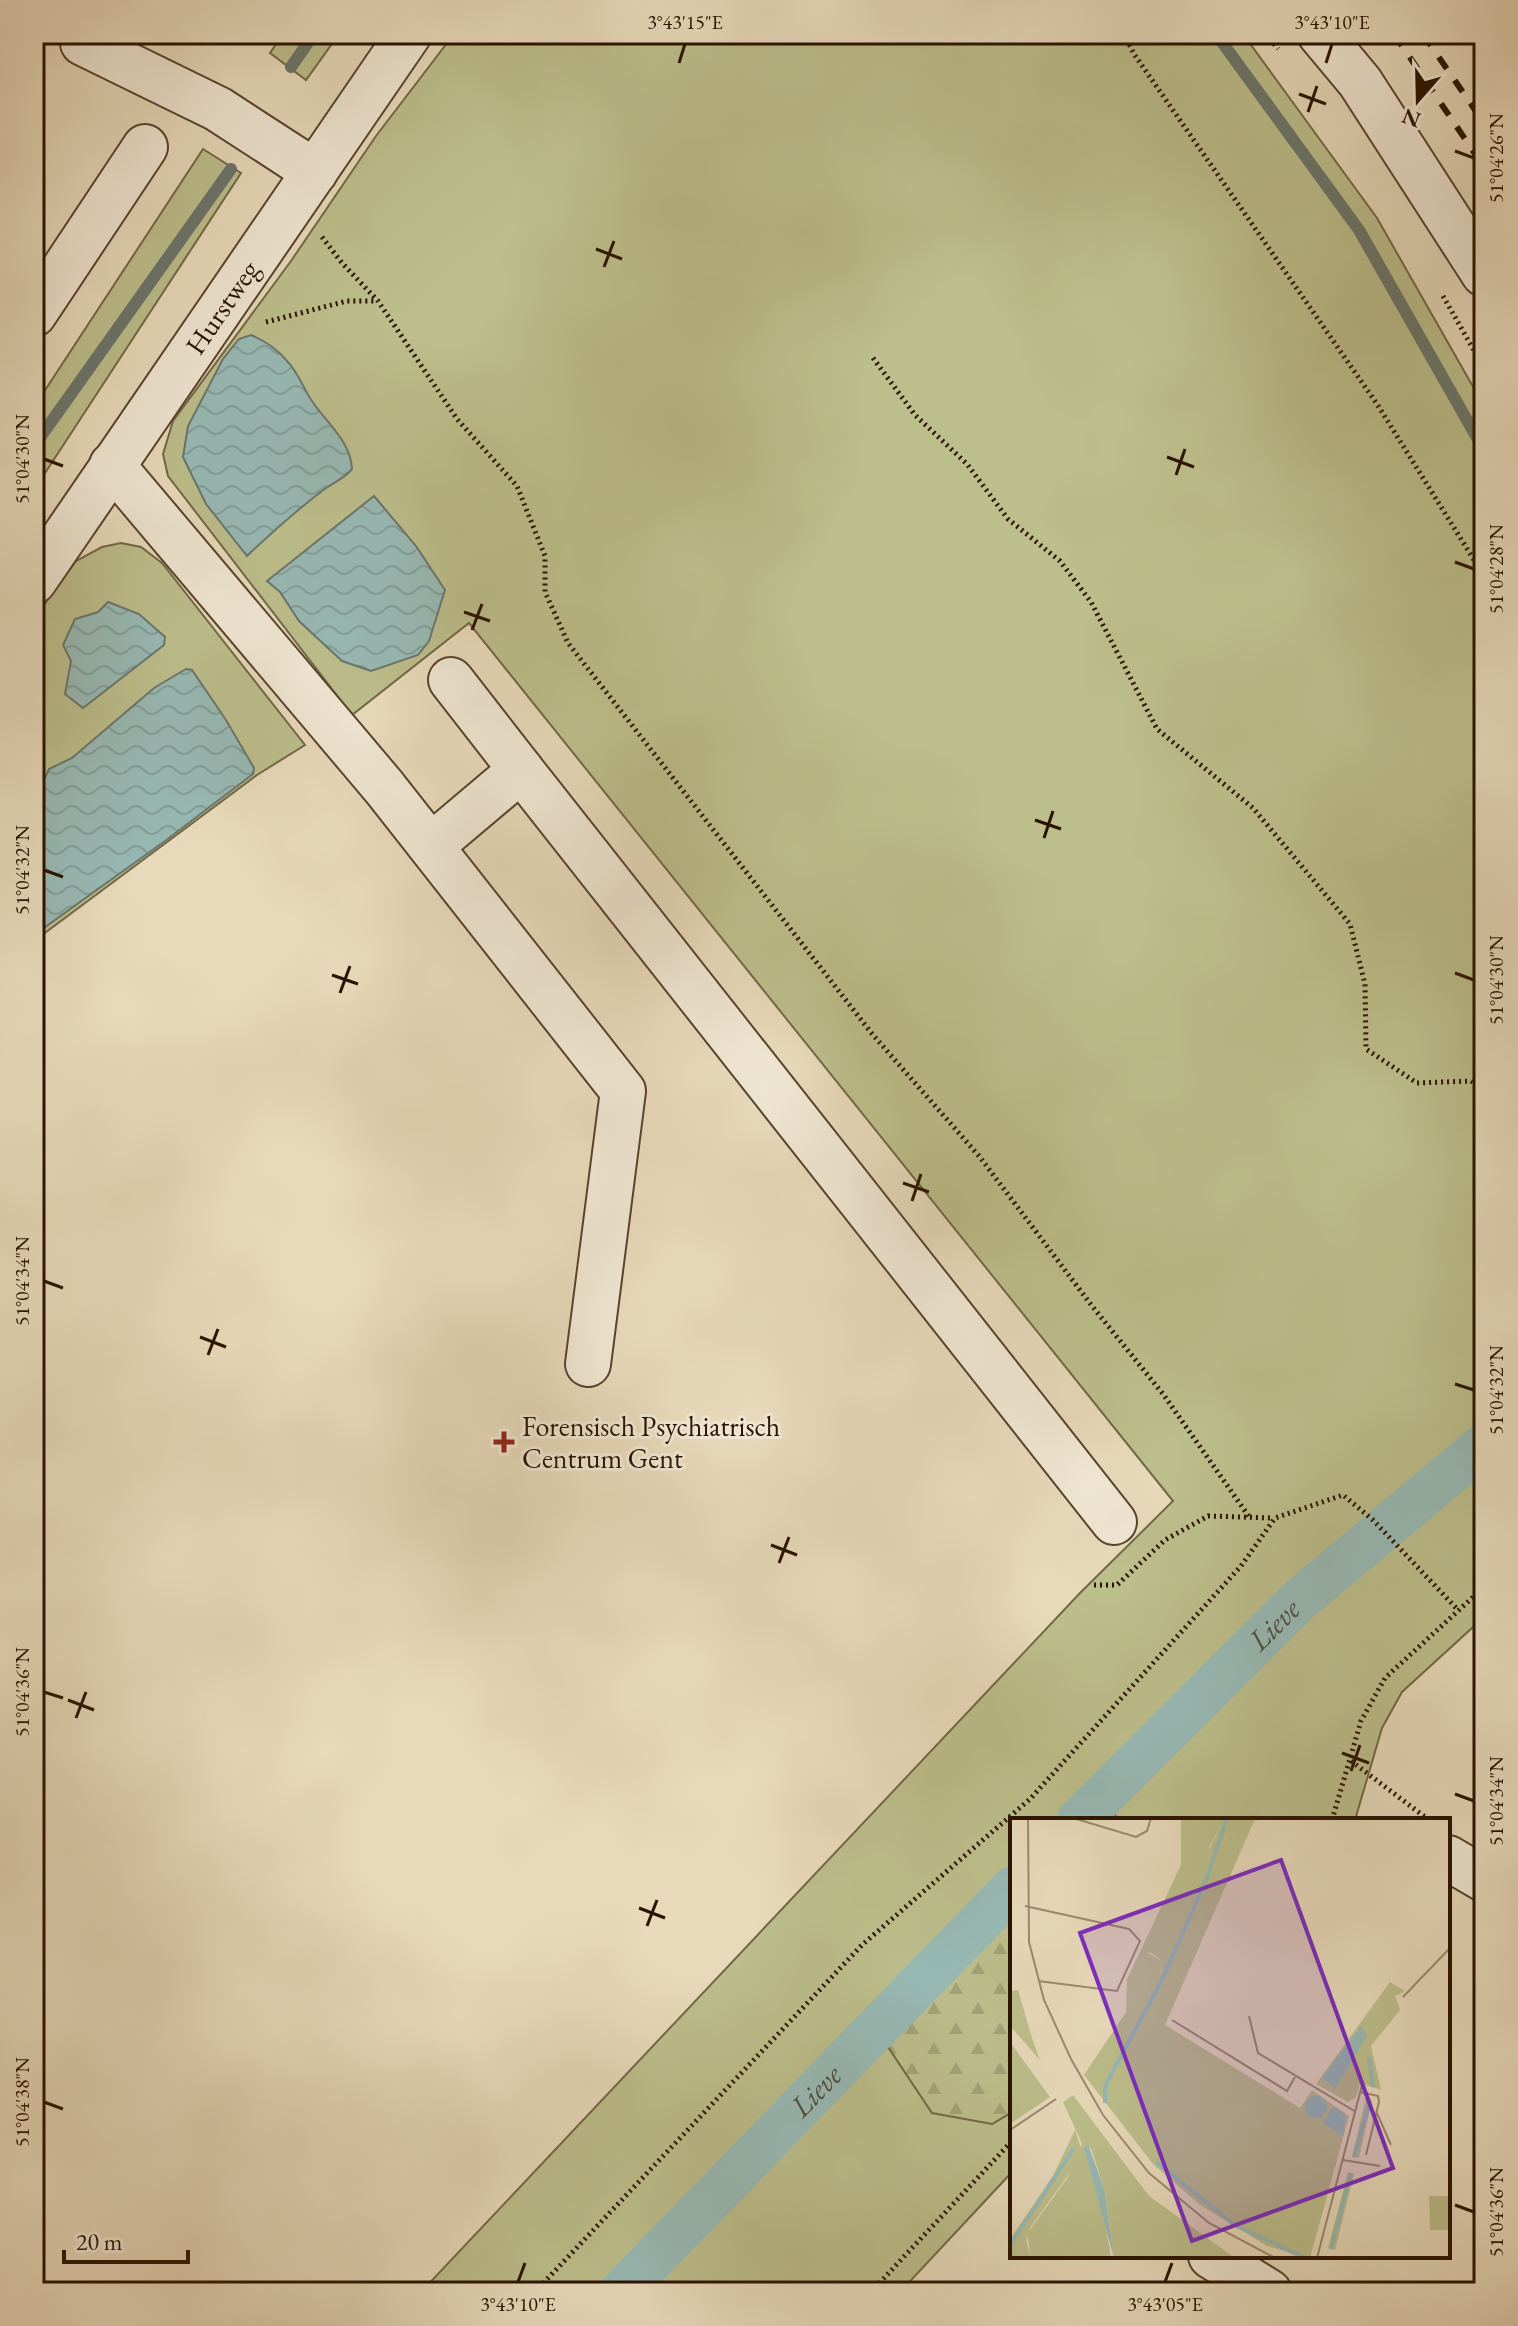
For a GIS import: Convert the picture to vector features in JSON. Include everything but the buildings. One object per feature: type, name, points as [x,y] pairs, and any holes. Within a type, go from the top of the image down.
[{"type":"street","name":"Hurstweg","points":[[34,581],[409,34]]},
{"type":"street","points":[[1320,34],[1360,82],[1484,274]]},
{"type":"street","points":[[83,43],[218,109],[304,187]]},
{"type":"street","points":[[34,314],[145,147]]},
{"type":"street","points":[[112,465],[384,787],[623,1091],[588,1364]]},
{"type":"street","points":[[451,680],[1114,1522]]},
{"type":"street","points":[[431,846],[521,770]]},
{"type":"street","points":[[1450,1859],[1484,1879]]},
{"type":"street","points":[[1214,2258],[1269,2292]]},
{"type":"path","points":[[1124,34],[1134,54],[1377,404],[1484,576]]},
{"type":"path","points":[[304,187],[342,263],[378,301],[457,419],[517,486],[545,556],[545,592],[568,643],[873,1035],[979,1156],[1163,1394],[1250,1518]]},
{"type":"path","points":[[220,309],[251,326],[347,301],[378,301]]},
{"type":"path","points":[[873,358],[915,415],[967,464],[1008,519],[1060,561],[1091,602],[1157,729],[1253,808],[1350,924],[1365,984],[1366,1049],[1417,1083],[1471,1081],[1484,1090]]},
{"type":"path","points":[[1094,1585],[1117,1585],[1165,1540],[1208,1516],[1275,1518],[1343,1495],[1373,1520],[1458,1610]]},
{"type":"path","points":[[535,2292],[862,1945],[1030,1799],[1241,1566],[1275,1518]]},
{"type":"path","points":[[1333,1818],[1361,1721],[1385,1678],[1484,1587]]},
{"type":"path","points":[[1351,1761],[1425,1818]]},
{"type":"path","points":[[871,2292],[1010,2144]]},
{"type":"green space","points":[[283,34],[339,34],[306,80],[270,53]]},
{"type":"green space","points":[[454,34],[1243,34],[1377,218],[1484,406],[1484,1617],[1402,1692],[1382,1728],[1356,1818],[1117,1818],[1111,1809],[1093,1805],[1081,1818],[1010,1818],[1010,1891],[876,2029],[992,2124],[1010,2113],[1010,2174],[900,2292],[421,2292],[1080,1593],[1173,1501],[469,623],[352,715],[168,476],[163,454],[173,421],[291,261],[376,136]]},
{"type":"green space","points":[[203,149],[241,173],[34,490],[34,407]]},
{"type":"green space","points":[[121,543],[141,547],[162,563],[305,745],[257,775],[34,941],[34,619],[76,561],[102,547]]},
{"type":"green space","points":[[1093,1805],[1111,1809],[1117,1818],[1081,1818]]},
{"type":"green space","points":[[1010,1891],[1010,2113],[992,2124],[932,2113],[876,2029]]},
{"type":"water","points":[[251,335],[271,346],[291,366],[310,399],[348,451],[352,469],[303,506],[247,556],[206,504],[183,457],[188,426],[223,359],[239,339]]},
{"type":"water","points":[[374,496],[416,546],[445,590],[429,641],[418,655],[371,671],[342,661],[299,621],[280,592],[267,581]]},
{"type":"water","points":[[108,602],[139,614],[165,637],[164,645],[83,708],[65,694],[71,661],[63,645],[75,619],[98,612]]},
{"type":"water","points":[[186,669],[192,670],[226,720],[254,768],[253,774],[34,935],[34,802],[49,769],[72,758],[154,688]]},
{"type":"waterway","points":[[291,67],[314,34]]},
{"type":"waterway","points":[[1216,34],[1359,230],[1484,450]]},
{"type":"waterway","points":[[34,446],[231,169]]},
{"type":"waterway","name":"Lieve","points":[[1081,1818],[1298,1601],[1484,1445]]},
{"type":"waterway","name":"Lieve","points":[[621,2292],[1010,1891]]},
{"type":"railway","points":[[1394,34],[1484,167]]},
{"type":"railway","points":[[1423,34],[1484,123]]},
{"type":"place","name":"Forensisch Psychiatrisch Centrum Gent","points":[[504,1442]]}]
